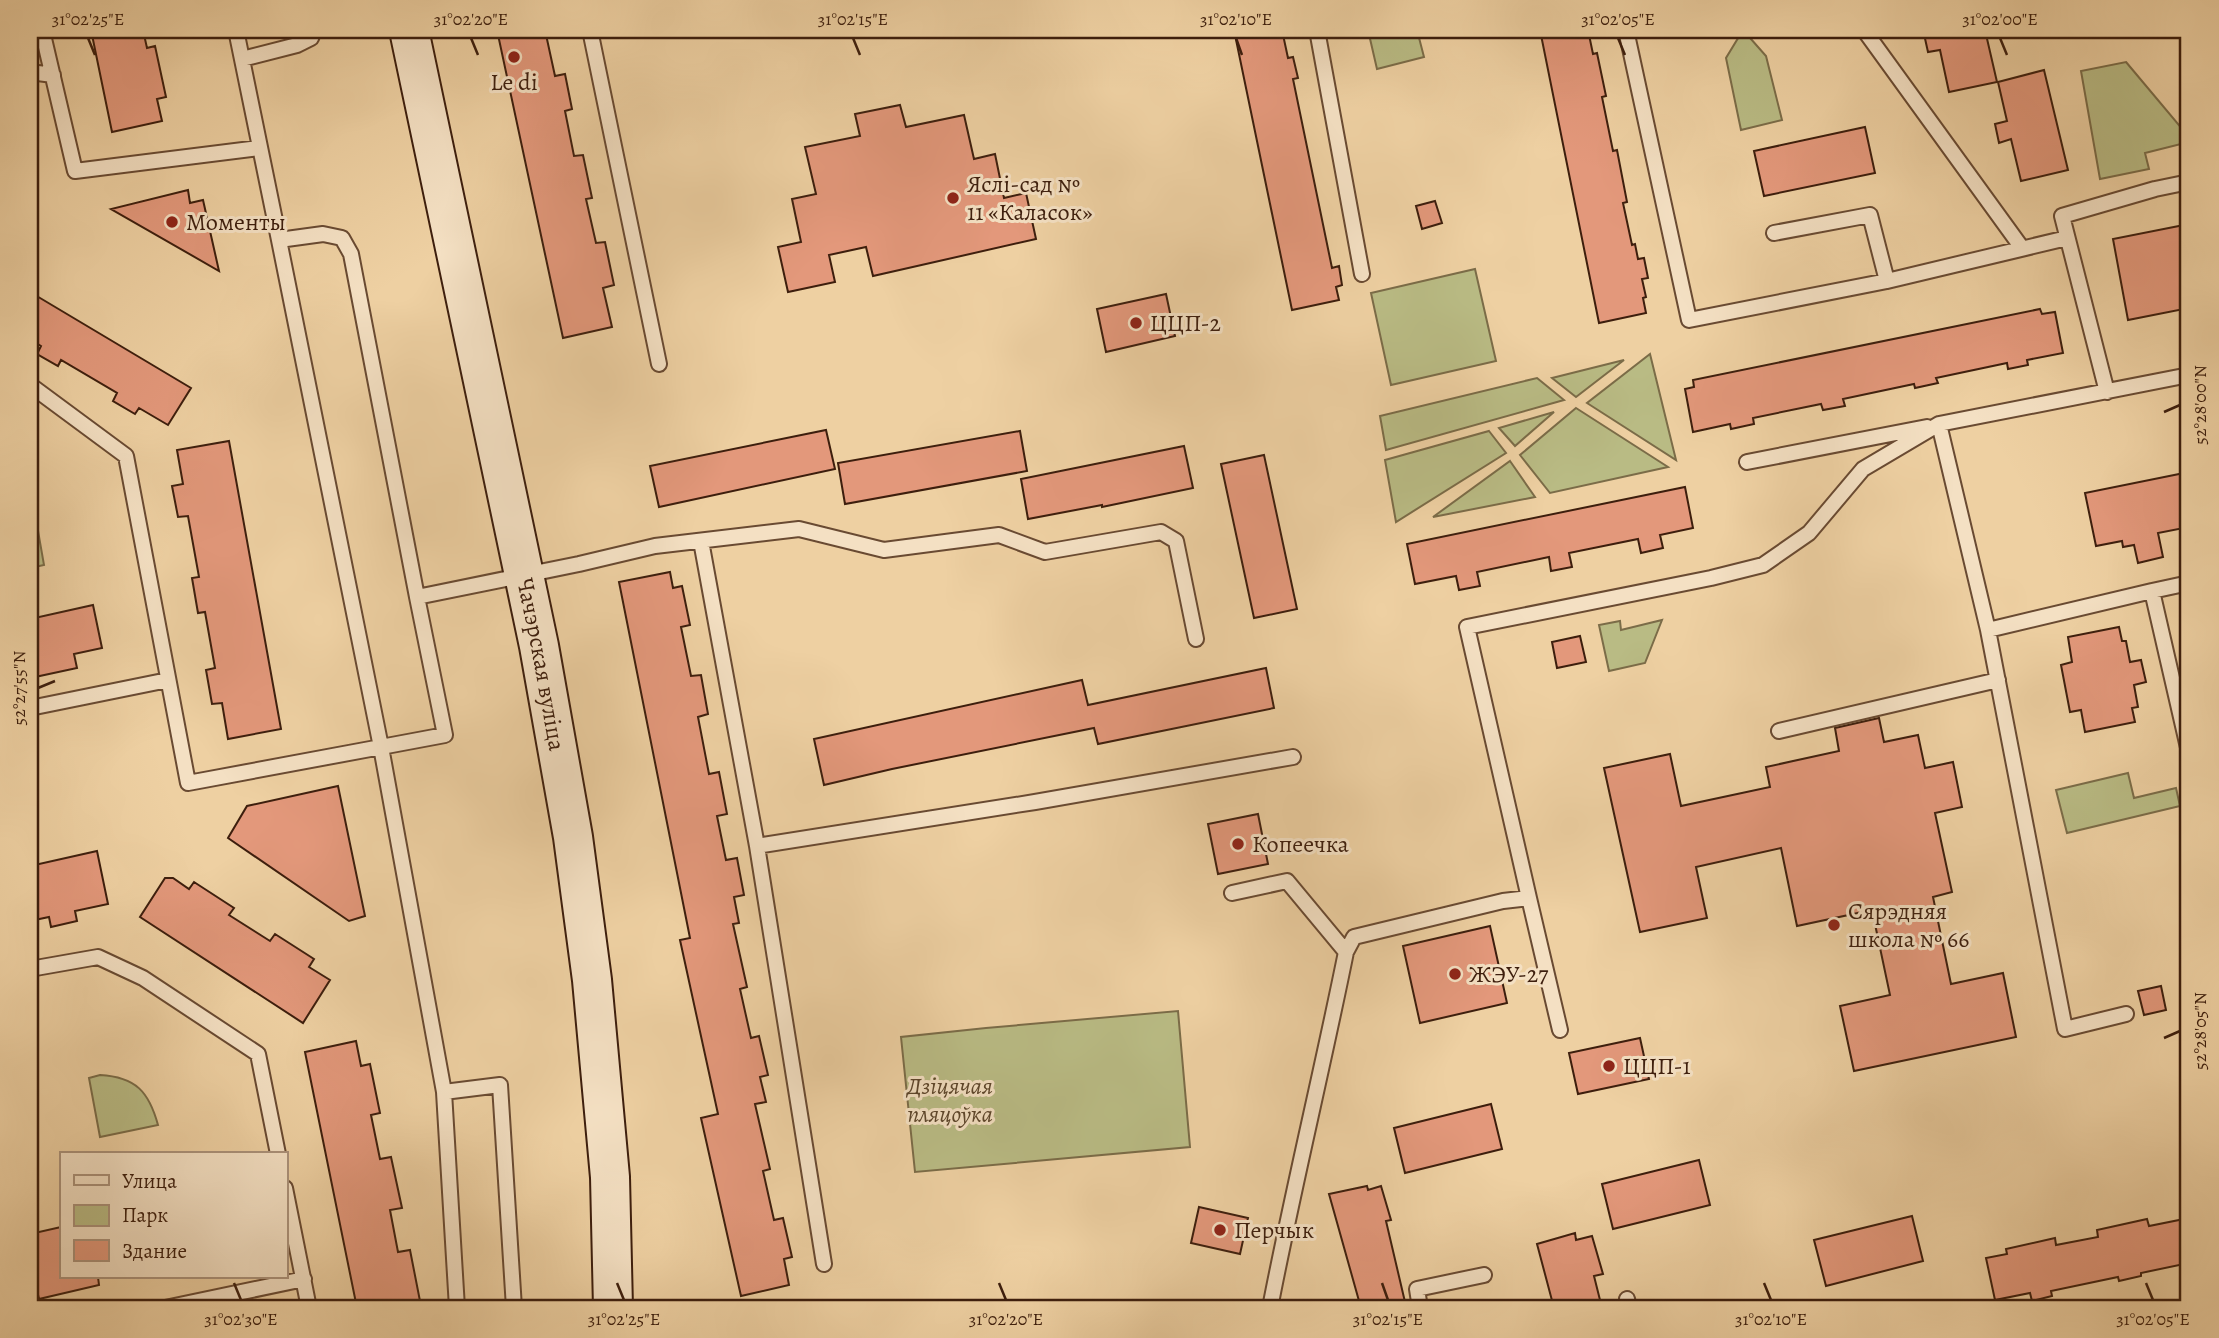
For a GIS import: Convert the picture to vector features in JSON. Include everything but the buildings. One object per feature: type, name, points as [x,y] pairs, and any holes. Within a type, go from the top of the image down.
[{"type":"main road","name":"Чачэрская вуліца","points":[[409,30],[539,646],[573,837],[592,980],[610,1177],[613,1308]]},
{"type":"lane","points":[[42,30],[75,171],[259,148]]},
{"type":"lane","points":[[236,30],[381,747],[444,1091],[457,1308]]},
{"type":"lane","points":[[242,59],[297,45],[312,38],[314,30]]},
{"type":"lane","points":[[590,30],[659,363]]},
{"type":"lane","points":[[1317,30],[1362,274]]},
{"type":"lane","points":[[1626,30],[1689,320],[1887,281],[2067,239]]},
{"type":"lane","points":[[1864,30],[2022,248]]},
{"type":"lane","points":[[30,72],[53,75]]},
{"type":"lane","points":[[2107,392],[2062,216],[2189,182]]},
{"type":"lane","points":[[1774,233],[1870,215],[1887,281]]},
{"type":"lane","points":[[30,385],[126,456],[188,783],[446,734],[351,254],[342,238],[323,234],[279,240]]},
{"type":"lane","points":[[1747,462],[2189,375]]},
{"type":"lane","points":[[1939,424],[1988,630],[2065,1029],[2126,1014]]},
{"type":"lane","points":[[1560,1030],[1467,627],[1763,565],[1809,533],[1863,469],[1939,424]]},
{"type":"lane","points":[[417,597],[654,546],[799,528],[884,550],[999,535],[1045,552],[1161,532],[1177,541],[1196,639]]},
{"type":"lane","points":[[701,541],[757,846],[824,1264]]},
{"type":"lane","points":[[1988,630],[2189,583]]},
{"type":"lane","points":[[2152,592],[2189,751]]},
{"type":"lane","points":[[30,708],[168,680]]},
{"type":"lane","points":[[1779,731],[1998,680]]},
{"type":"lane","points":[[757,846],[1035,802],[1293,757]]},
{"type":"lane","points":[[1232,893],[1287,881],[1346,952]]},
{"type":"lane","points":[[1270,1308],[1288,1213],[1319,1084],[1346,952],[1354,937],[1503,901],[1529,898]]},
{"type":"lane","points":[[30,969],[97,957],[143,978],[258,1054],[278,1152]]},
{"type":"lane","points":[[444,1091],[500,1085],[514,1308]]},
{"type":"lane","points":[[287,1198],[309,1308]]},
{"type":"lane","points":[[1420,1308],[1417,1289],[1484,1275]]},
{"type":"lane","points":[[165,1308],[303,1279]]},
{"type":"green space","points":[[1368,30],[1417,30],[1424,57],[1377,69]]},
{"type":"green space","points":[[1743,30],[1766,56],[1782,120],[1741,130],[1726,58]]},
{"type":"green space","points":[[2126,62],[2189,137],[2189,142],[2145,153],[2149,169],[2100,179],[2081,71]]},
{"type":"green space","points":[[1475,269],[1496,361],[1391,385],[1371,293]]},
{"type":"green space","points":[[1650,354],[1676,460],[1587,403]]},
{"type":"green space","points":[[1624,360],[1576,397],[1552,378]]},
{"type":"green space","points":[[1537,378],[1564,400],[1386,450],[1380,416]]},
{"type":"green space","points":[[1576,408],[1668,467],[1550,493],[1520,455]]},
{"type":"green space","points":[[1554,412],[1515,446],[1499,428]]},
{"type":"green space","points":[[1489,431],[1506,453],[1396,522],[1385,460]]},
{"type":"green space","points":[[1510,461],[1535,497],[1433,517]]},
{"type":"green space","points":[[30,500],[34,508],[44,565],[30,568]]},
{"type":"green space","points":[[1662,620],[1645,663],[1609,671],[1599,625],[1620,621],[1621,630]]},
{"type":"green space","points":[[2128,773],[2134,798],[2176,788],[2180,806],[2067,833],[2056,790]]},
{"type":"green space","name":"Дзіцячая пляцоўка","points":[[1178,1011],[1190,1147],[915,1172],[901,1037]]},
{"type":"green space","points":[[100,1075],[123,1079],[139,1088],[150,1104],[158,1125],[100,1137],[89,1078]]},
{"type":"place","name":"Le di","points":[[514,57]]},
{"type":"place","name":"Яслі-сад № 11 «Каласок»","points":[[953,198]]},
{"type":"place","name":"Моменты","points":[[172,222]]},
{"type":"place","name":"ЦЦП-2","points":[[1136,323]]},
{"type":"place","name":"Копеечка","points":[[1238,844]]},
{"type":"place","name":"Сярэдняя школа № 66","points":[[1834,925]]},
{"type":"place","name":"ЖЭУ-27","points":[[1455,974]]},
{"type":"place","name":"ЦЦП-1","points":[[1609,1066]]},
{"type":"place","name":"Перчык","points":[[1220,1230]]}]
